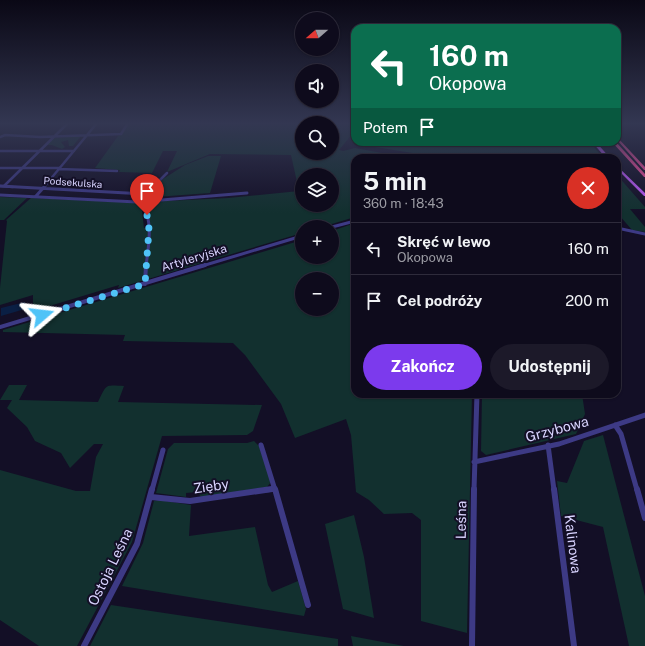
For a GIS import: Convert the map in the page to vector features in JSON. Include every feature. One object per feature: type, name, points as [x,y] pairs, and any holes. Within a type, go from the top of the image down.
[{"type":"highway","points":[[624,153],[645,176]]},
{"type":"highway","points":[[631,153],[645,169]]},
{"type":"main road","points":[[621,171],[645,195]]},
{"type":"street","points":[[2,186],[38,153]]},
{"type":"street","points":[[36,196],[72,153]]},
{"type":"street","points":[[0,168],[59,168],[117,171]]},
{"type":"street","points":[[139,202],[145,194],[167,173]]},
{"type":"street","name":"Podsekulska","points":[[2,186],[145,194]]},
{"type":"street","points":[[0,195],[139,202],[210,194],[247,193]]},
{"type":"street","points":[[139,202],[147,215],[149,229],[145,284]]},
{"type":"street","points":[[339,225],[351,221]]},
{"type":"street","points":[[621,229],[645,234]]},
{"type":"street","name":"Artyleryjska","points":[[0,328],[295,238]]},
{"type":"street","name":"Leśna","points":[[472,646],[474,462],[477,398]]},
{"type":"street","name":"Grzybowa","points":[[474,462],[576,438],[645,415]]},
{"type":"street","points":[[615,425],[621,434],[645,518]]},
{"type":"street","points":[[261,445],[308,605]]},
{"type":"street","name":"Kalinowa","points":[[548,445],[574,646]]},
{"type":"street","name":"Ostoja Leśna","points":[[84,646],[137,544],[163,450]]},
{"type":"street","name":"Zięby","points":[[151,496],[190,501],[275,489]]},
{"type":"green space","points":[[106,153],[162,153],[152,173],[119,172],[120,170],[95,168]]},
{"type":"green space","points":[[176,153],[295,153],[295,160],[339,160],[339,153],[387,154],[351,154],[351,218],[339,222],[339,220],[295,220],[295,235],[118,288],[119,285],[33,311],[33,295],[0,305],[6,220],[31,198],[141,203],[144,228],[150,227],[145,202],[228,198],[295,191],[295,212],[339,212],[339,168],[295,168],[295,173],[291,155],[210,154],[167,172]]},
{"type":"green space","points":[[413,153],[600,154],[419,154]]},
{"type":"green space","points":[[208,156],[221,156],[210,193],[142,198],[163,179],[185,165]]},
{"type":"green space","points":[[621,180],[645,207],[645,209],[630,209],[645,227],[645,232],[632,230],[621,217]]},
{"type":"green space","points":[[0,197],[27,198],[4,220],[0,220]]},
{"type":"green space","points":[[351,224],[351,398],[472,398],[467,633],[421,621],[421,520],[412,513],[384,514],[369,500],[356,492],[351,435],[346,419],[295,438],[281,404],[245,355],[233,343],[123,341],[125,335],[3,332],[3,330],[295,242],[295,264],[339,264],[339,229]]},
{"type":"green space","points":[[9,385],[27,385],[19,400],[98,402],[107,387],[124,386],[118,402],[262,405],[253,431],[247,435],[162,436],[132,542],[77,646],[39,646],[0,620],[0,470],[76,491],[90,491],[96,457],[103,444],[94,444],[70,468],[61,453],[35,441],[27,427],[7,408],[12,400],[0,400]]},
{"type":"green space","points":[[482,398],[583,398],[585,414],[576,434],[486,455],[481,451]]},
{"type":"green space","points":[[603,435],[645,596],[645,646],[629,646],[603,527],[561,516],[557,481],[567,483],[584,441]]},
{"type":"green space","points":[[254,441],[259,446],[271,482],[267,487],[201,497],[197,492],[186,493],[186,497],[156,493],[168,449],[174,443],[247,443]]},
{"type":"green space","points":[[159,500],[191,505],[189,536],[255,527],[268,585],[272,592],[298,581],[306,609],[304,616],[122,586],[143,543],[154,501]]},
{"type":"green space","points":[[354,515],[364,557],[374,618],[343,609],[325,524]]},
{"type":"green space","points":[[111,605],[338,639],[338,646],[90,646]]},
{"type":"green space","points":[[351,636],[404,646],[353,646]]},
{"type":"water","points":[[25,302],[25,309],[1,316],[1,308]]},
{"type":"route","points":[[42,315],[145,284],[149,229],[147,215]]}]
